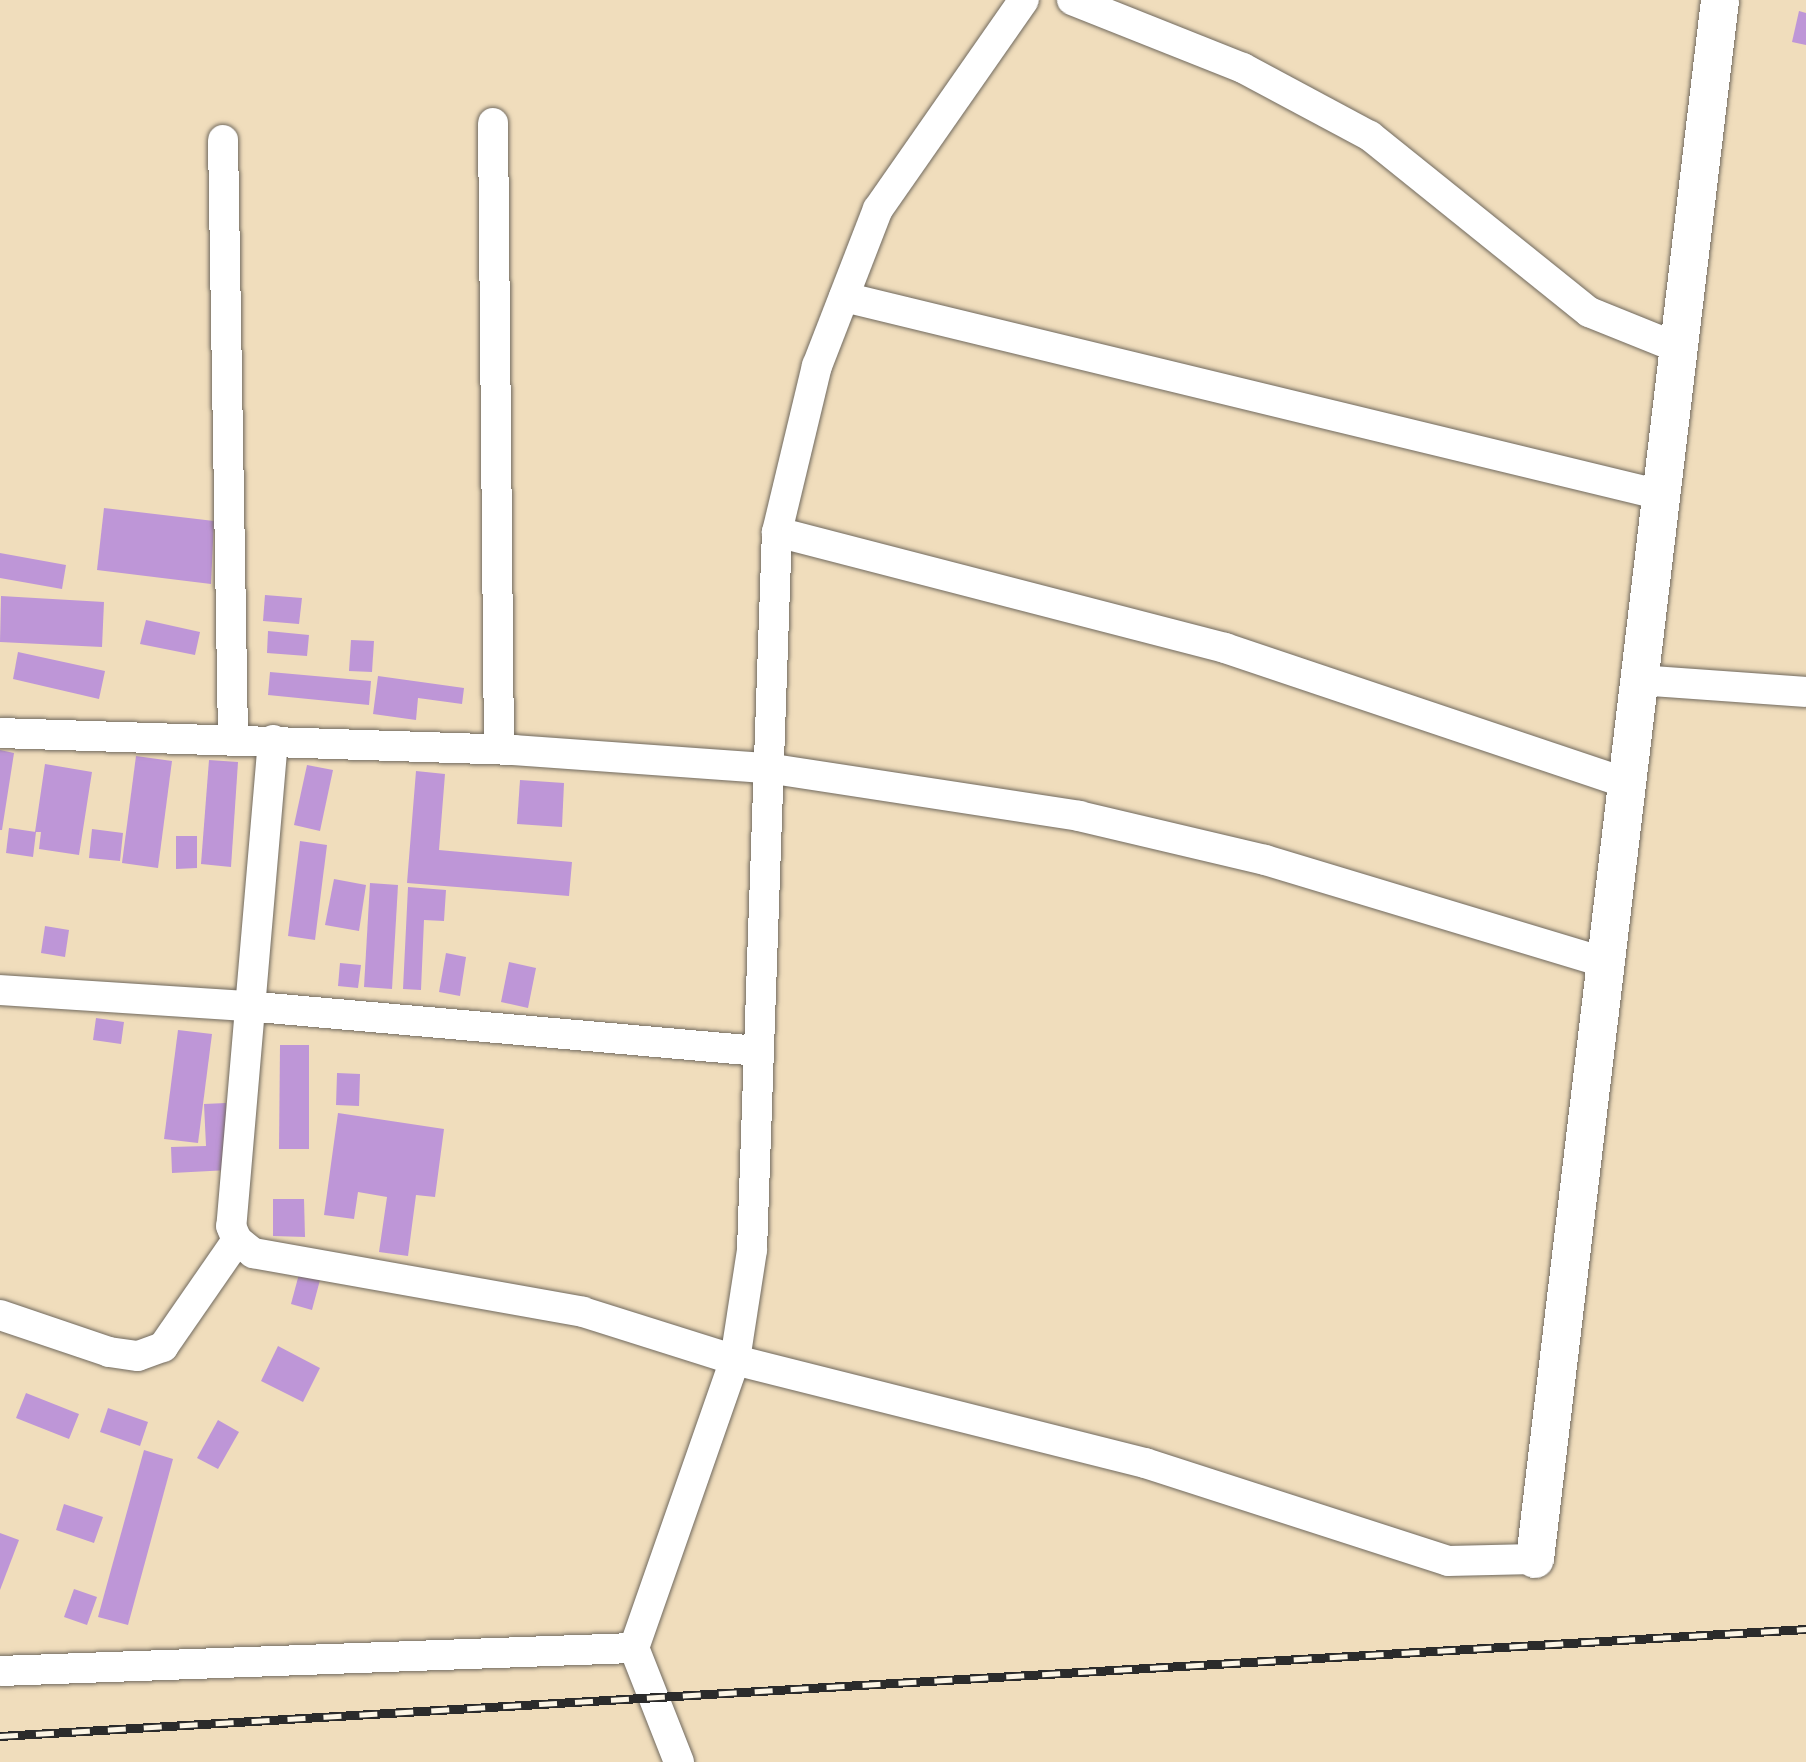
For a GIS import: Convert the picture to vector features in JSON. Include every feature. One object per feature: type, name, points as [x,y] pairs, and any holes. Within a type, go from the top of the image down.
[{"type":"street","points":[[679,1762],[634,1648],[735,1360],[752,1250],[777,532],[817,366],[878,209],[1024,0]]},
{"type":"street","points":[[1072,0],[1243,68],[1370,136],[1589,312],[1678,348]]},
{"type":"street","points":[[273,740],[246,1006],[231,1226],[237,1240],[253,1253],[583,1312],[735,1360],[1145,1463],[1448,1561],[1535,1559],[1720,0]]},
{"type":"street","points":[[493,123],[499,749]]},
{"type":"street","points":[[223,140],[233,739]]},
{"type":"street","points":[[844,297],[1661,495]]},
{"type":"street","points":[[777,532],[1225,648],[1627,783]]},
{"type":"street","points":[[1639,680],[1806,692]]},
{"type":"street","points":[[0,733],[499,749],[767,768],[1079,816],[1265,860],[1606,963]]},
{"type":"street","points":[[0,990],[246,1006],[758,1051]]},
{"type":"street","points":[[0,1315],[109,1352],[138,1356],[163,1347],[237,1240]]},
{"type":"street","points":[[0,1671],[634,1648]]},
{"type":"building","points":[[1799,11],[1806,13],[1806,45],[1792,42]]},
{"type":"building","points":[[104,508],[214,521],[211,584],[97,570]]},
{"type":"building","points":[[0,553],[66,565],[62,589],[0,578]]},
{"type":"building","points":[[265,595],[302,598],[299,624],[263,621]]},
{"type":"building","points":[[1,596],[104,602],[102,647],[0,642]]},
{"type":"building","points":[[146,620],[200,632],[195,655],[140,644]]},
{"type":"building","points":[[268,631],[309,635],[307,656],[267,653]]},
{"type":"building","points":[[351,640],[374,641],[372,672],[349,671]]},
{"type":"building","points":[[18,652],[105,671],[99,699],[13,679]]},
{"type":"building","points":[[270,672],[371,681],[369,705],[268,695]]},
{"type":"building","points":[[378,676],[464,688],[462,704],[418,698],[416,720],[373,714]]},
{"type":"building","points":[[0,750],[14,753],[2,830],[0,830]]},
{"type":"building","points":[[136,756],[172,761],[158,868],[122,863]]},
{"type":"building","points":[[209,760],[238,762],[231,867],[201,864]]},
{"type":"building","points":[[45,764],[92,772],[79,855],[39,849],[41,832],[35,832]]},
{"type":"building","points":[[307,765],[333,770],[320,831],[294,825]]},
{"type":"building","points":[[416,771],[445,774],[439,850],[572,862],[569,896],[407,883]]},
{"type":"building","points":[[520,780],[564,783],[562,827],[517,824]]},
{"type":"building","points":[[9,828],[36,832],[33,857],[6,853]]},
{"type":"building","points":[[92,829],[123,833],[120,861],[89,858]]},
{"type":"building","points":[[176,836],[197,836],[197,868],[176,869]]},
{"type":"building","points":[[300,841],[327,845],[315,940],[288,936]]},
{"type":"building","points":[[334,879],[366,885],[359,931],[325,925]]},
{"type":"building","points":[[370,883],[398,885],[392,989],[364,987]]},
{"type":"building","points":[[408,887],[446,890],[444,921],[424,920],[421,990],[403,989]]},
{"type":"building","points":[[45,926],[69,930],[65,957],[41,953]]},
{"type":"building","points":[[446,953],[466,957],[460,996],[439,992]]},
{"type":"building","points":[[509,962],[536,968],[528,1008],[501,1002]]},
{"type":"building","points":[[340,963],[361,965],[358,988],[338,986]]},
{"type":"building","points":[[96,1018],[124,1022],[121,1044],[93,1040]]},
{"type":"building","points":[[178,1030],[212,1034],[198,1143],[164,1139]]},
{"type":"building","points":[[280,1045],[309,1045],[309,1149],[279,1149]]},
{"type":"building","points":[[337,1073],[360,1074],[359,1106],[336,1105]]},
{"type":"building","points":[[226,1103],[229,1170],[172,1173],[171,1147],[206,1146],[204,1104]]},
{"type":"building","points":[[338,1113],[444,1129],[435,1197],[416,1195],[408,1256],[379,1252],[387,1197],[358,1192],[354,1219],[324,1215]]},
{"type":"building","points":[[273,1199],[304,1199],[305,1237],[273,1236]]},
{"type":"building","points":[[303,1259],[324,1265],[312,1310],[291,1304]]},
{"type":"building","points":[[278,1346],[320,1368],[303,1402],[261,1381]]},
{"type":"building","points":[[26,1393],[79,1414],[69,1439],[16,1418]]},
{"type":"building","points":[[108,1408],[148,1422],[140,1446],[100,1432]]},
{"type":"building","points":[[218,1420],[239,1432],[218,1469],[197,1458]]},
{"type":"building","points":[[144,1450],[173,1459],[128,1625],[98,1617]]},
{"type":"building","points":[[64,1504],[103,1517],[94,1543],[56,1530]]},
{"type":"building","points":[[0,1533],[19,1540],[0,1590]]},
{"type":"building","points":[[74,1589],[97,1597],[87,1625],[64,1617]]},
{"type":"railway","points":[[0,1736],[1806,1629]]}]
